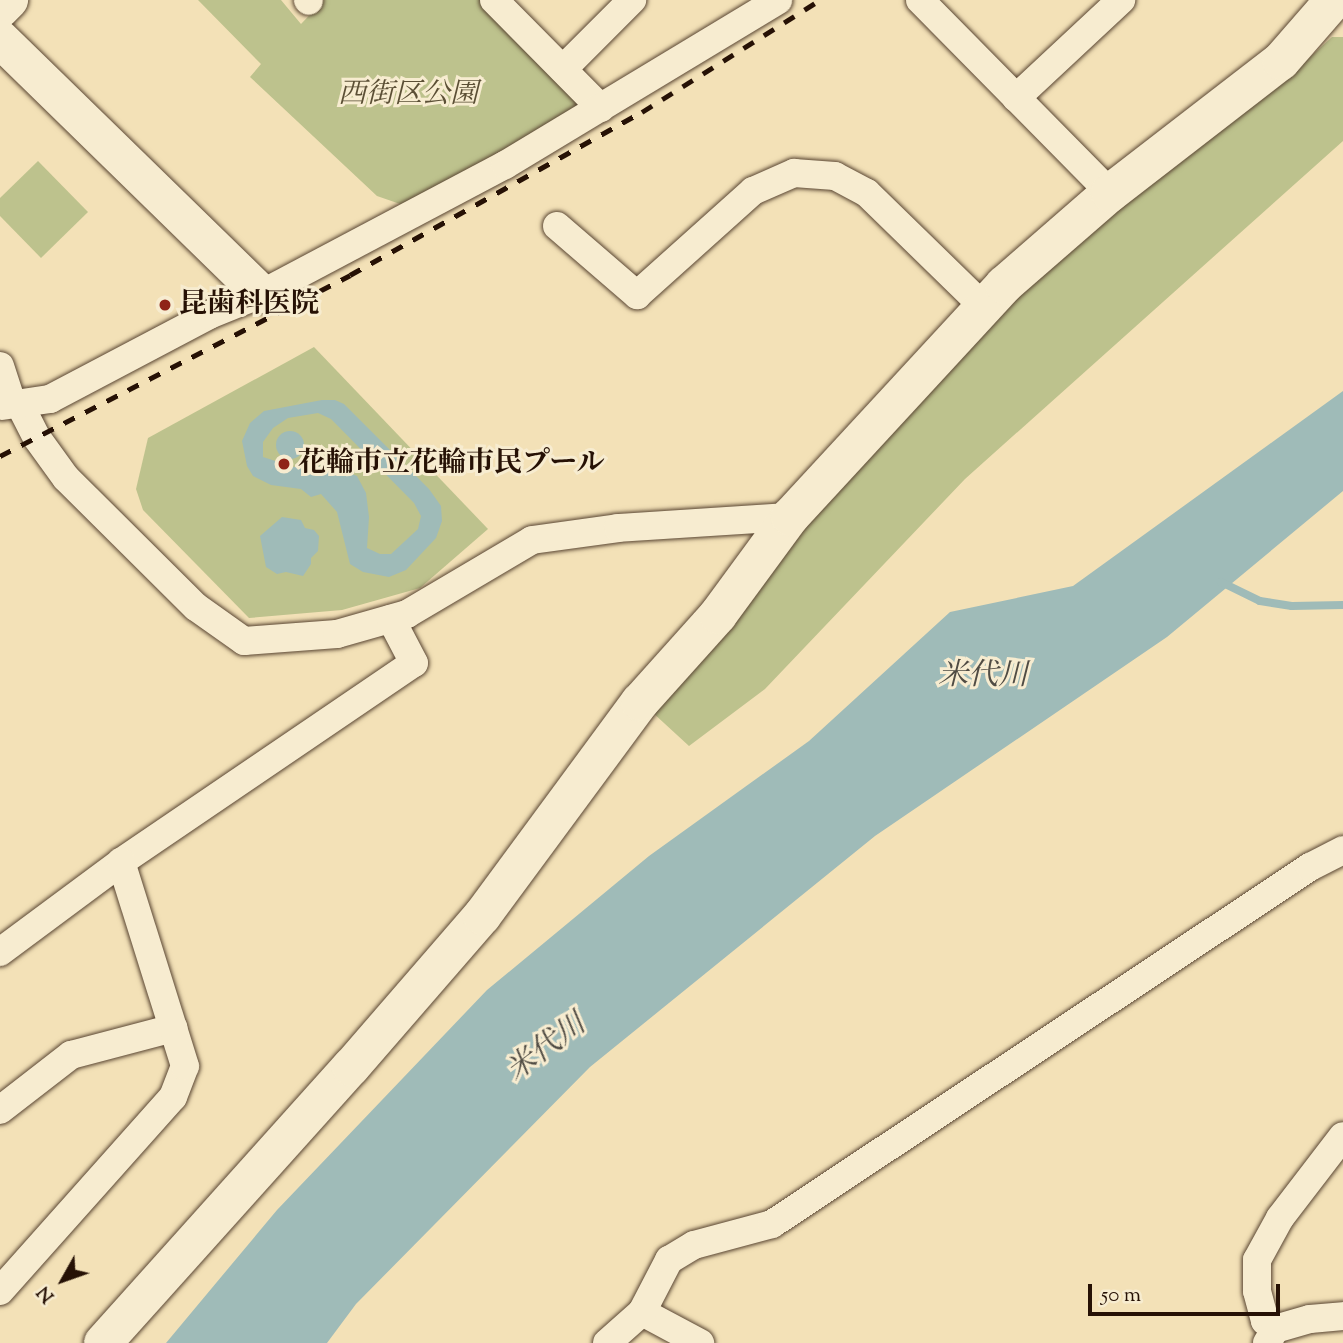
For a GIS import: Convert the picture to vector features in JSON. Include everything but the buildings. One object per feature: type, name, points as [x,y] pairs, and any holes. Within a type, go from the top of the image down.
[{"type":"street","points":[[0,9],[9,0]]},
{"type":"street","points":[[494,0],[601,108]]},
{"type":"street","points":[[563,69],[632,0]]},
{"type":"street","points":[[10,404],[50,398],[209,315],[261,294],[505,165],[778,0]]},
{"type":"street","points":[[920,0],[1110,193]]},
{"type":"street","points":[[103,1343],[351,1067],[482,916],[640,702],[718,615],[790,517],[984,307],[1110,193],[1281,61],[1334,0]]},
{"type":"street","points":[[1016,98],[1108,5]]},
{"type":"street","points":[[0,39],[261,294]]},
{"type":"street","points":[[557,226],[637,295],[752,191],[794,173],[835,176],[867,193],[984,307]]},
{"type":"street","points":[[0,366],[10,404],[66,478],[196,607],[244,641],[337,634],[407,614],[532,540],[618,528],[790,517]]},
{"type":"street","points":[[0,952],[121,862],[414,663],[391,619]]},
{"type":"street","points":[[607,1343],[642,1312],[669,1260],[694,1245],[772,1224],[1310,867],[1343,850]]},
{"type":"street","points":[[0,1291],[173,1097],[185,1066],[121,862]]},
{"type":"street","points":[[0,1110],[71,1055],[173,1028]]},
{"type":"street","points":[[1343,1136],[1280,1218],[1257,1260],[1257,1291],[1271,1336],[1310,1319],[1343,1316]]},
{"type":"street","points":[[642,1312],[700,1343]]},
{"type":"green space","name":"西街区公園","points":[[198,0],[281,0],[301,24],[324,0],[480,0],[589,104],[403,205],[377,196],[250,77],[261,64]]},
{"type":"green space","points":[[1332,37],[1343,37],[1343,141],[965,479],[765,689],[689,746],[652,712],[811,518],[1051,263],[1284,81]]},
{"type":"green space","points":[[38,161],[88,212],[41,258],[0,216],[0,198]]},
{"type":"green space","name":"花輪市立花輪市民プール","points":[[314,347],[488,529],[420,588],[342,610],[249,618],[143,510],[136,489],[148,438]]},
{"type":"water","name":"米代川","points":[[1343,391],[1343,491],[1167,637],[875,836],[590,1067],[356,1304],[327,1343],[166,1343],[277,1210],[487,990],[649,856],[809,741],[950,612],[1073,586]]},
{"type":"water","points":[[322,400],[335,400],[344,404],[429,489],[441,506],[442,521],[436,538],[406,570],[389,577],[363,572],[350,564],[337,512],[321,494],[311,497],[301,489],[271,485],[253,476],[247,466],[242,441],[250,423],[264,411]],"holes":[[[318,413],[331,419],[414,503],[421,516],[418,529],[391,554],[380,554],[367,548],[369,517],[366,493],[357,476],[332,466],[294,467],[263,457],[263,442],[273,428],[288,418]]]},
{"type":"water","points":[[290,431],[300,435],[304,445],[300,455],[290,459],[280,455],[276,445],[280,435]]},
{"type":"water","points":[[282,517],[301,520],[305,528],[314,530],[319,536],[318,551],[311,558],[311,564],[303,576],[286,572],[277,574],[266,567],[260,536]]},
{"type":"waterway","points":[[1221,582],[1260,601],[1292,606],[1343,605]]},
{"type":"railway","points":[[0,456],[350,275],[642,112],[820,0]]},
{"type":"place","name":"昆歯科医院","points":[[165,305]]},
{"type":"place","name":"花輪市立花輪市民プール","points":[[284,464]]}]
